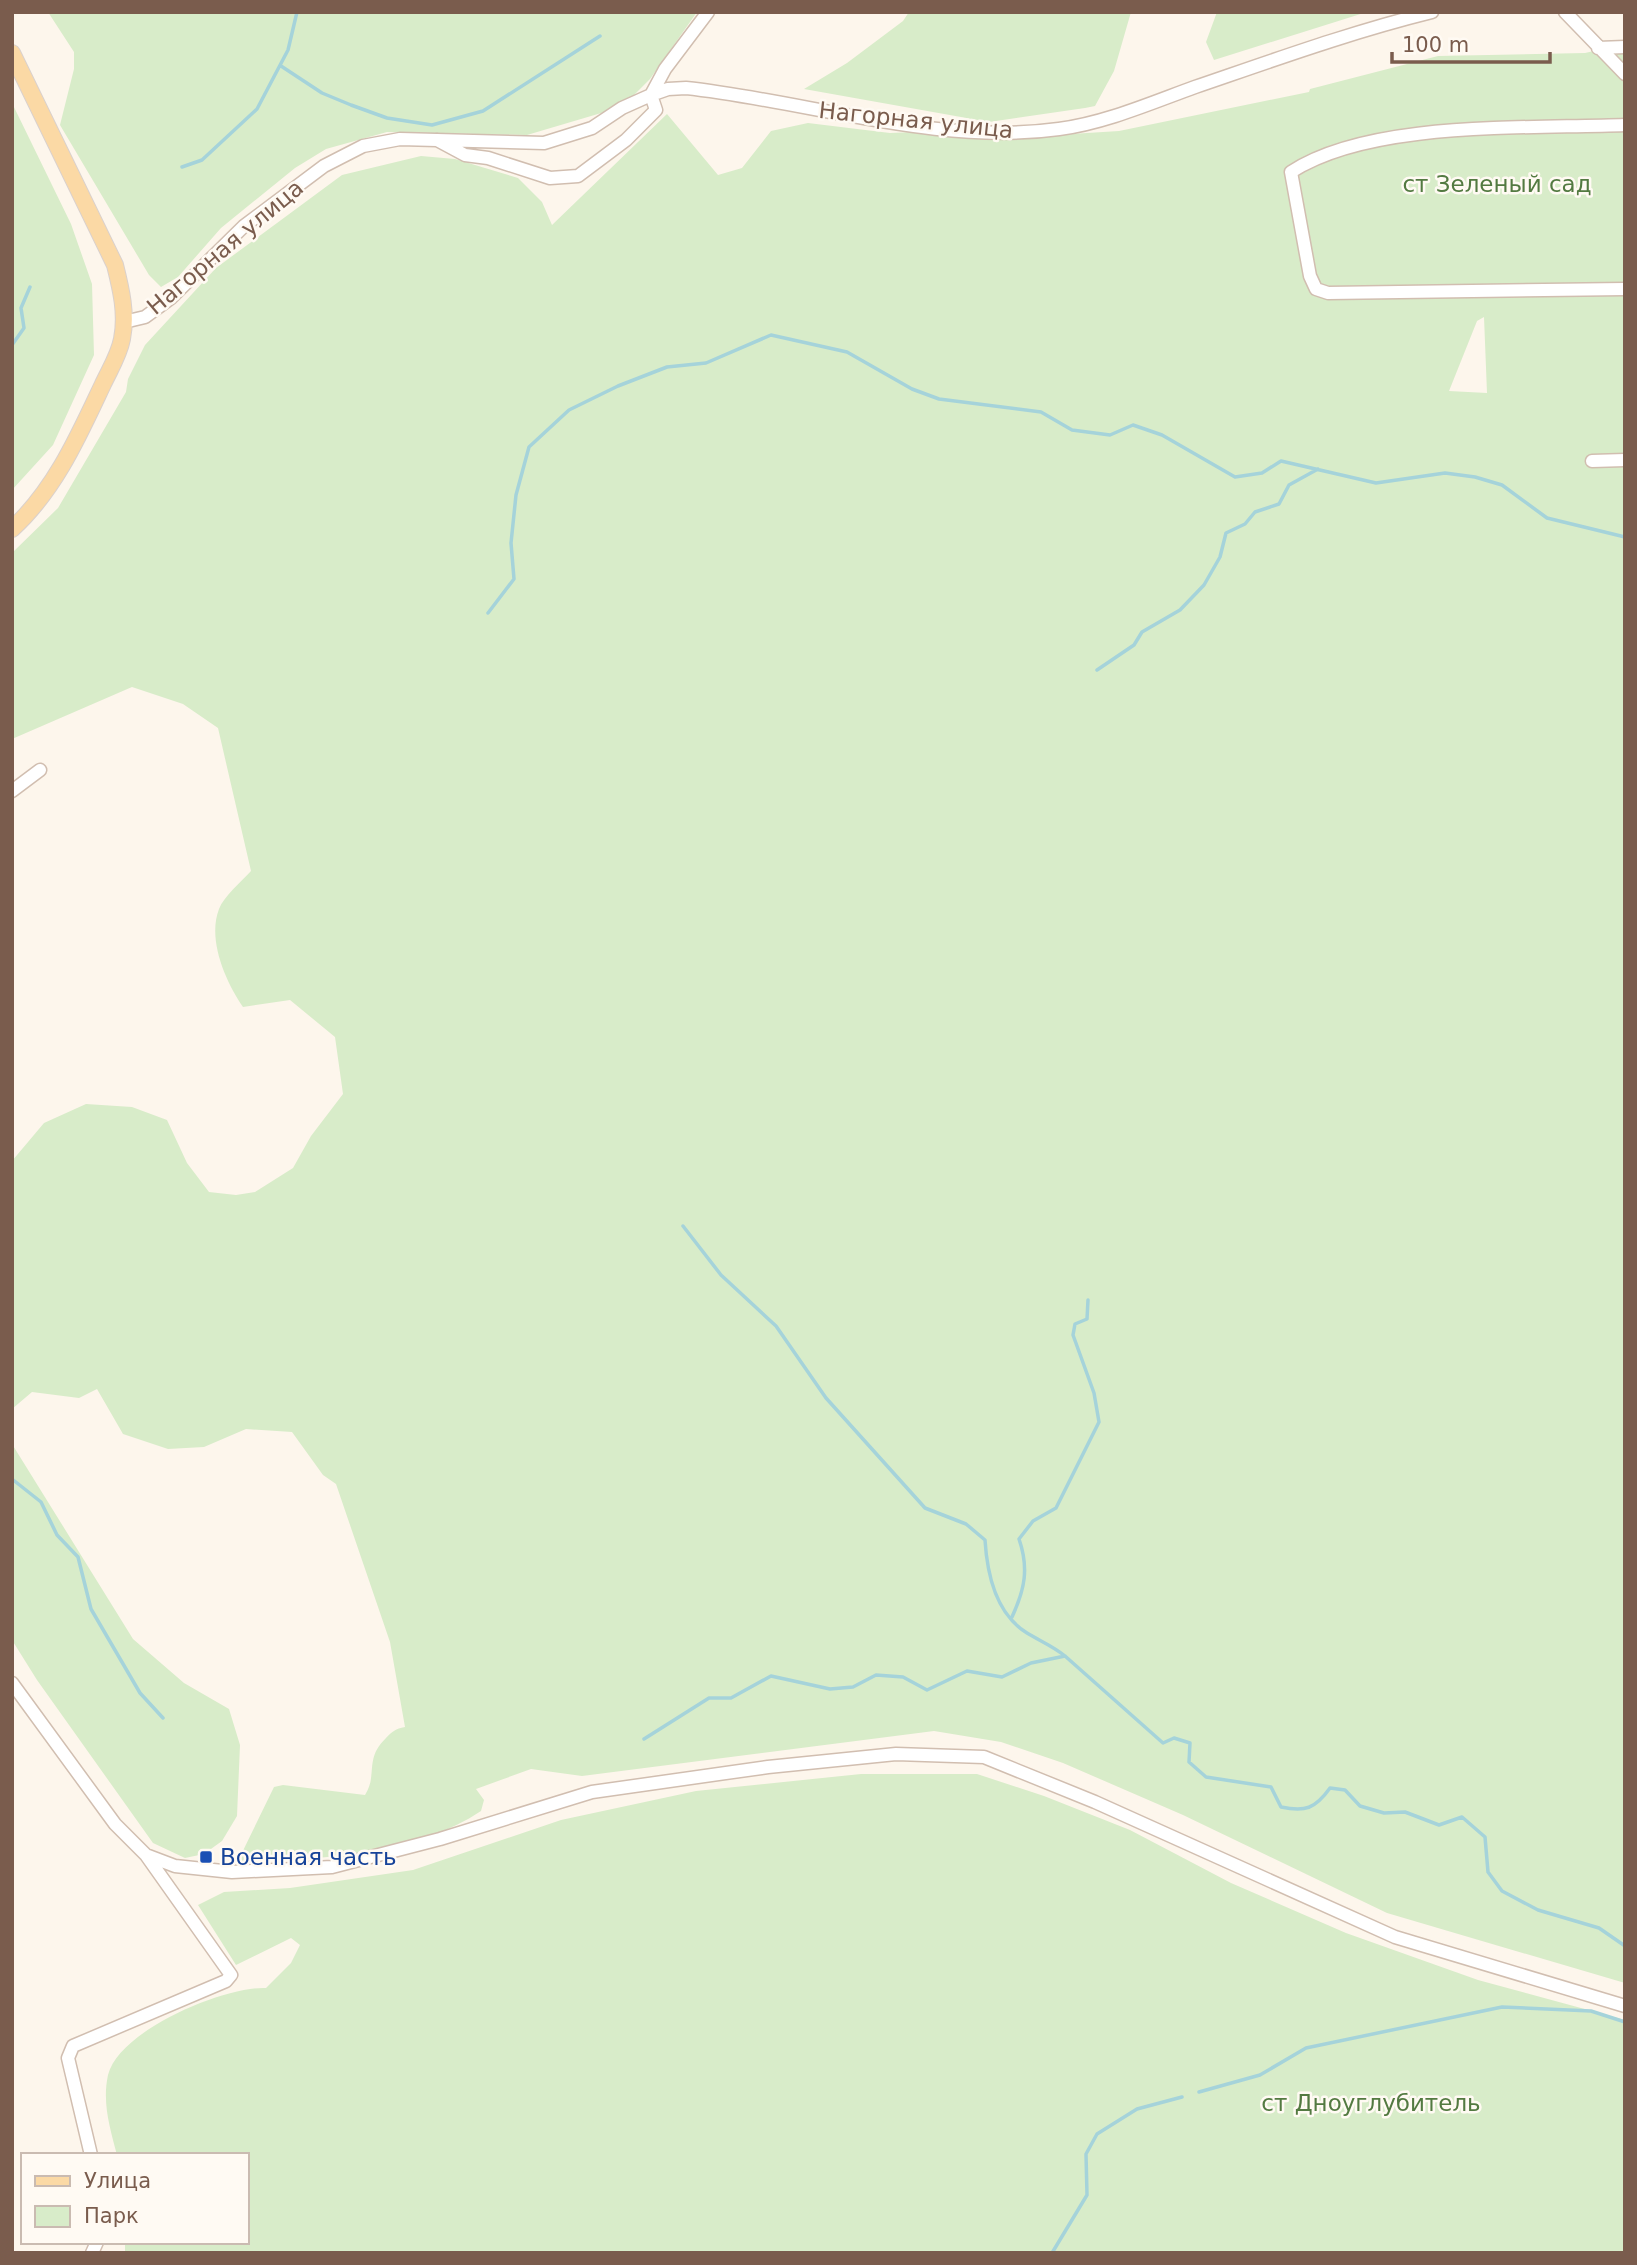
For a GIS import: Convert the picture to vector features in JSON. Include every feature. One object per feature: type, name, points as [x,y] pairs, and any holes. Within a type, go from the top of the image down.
[{"type":"main road","points":[[12,53],[115,265],[123,300],[124,322],[119,353],[63,464],[24,518],[12,529]]},
{"type":"street","points":[[437,140],[465,155],[488,158],[550,178],[578,176],[626,140],[656,110],[651,95],[708,12]]},
{"type":"street","name":"Нагорная улица","points":[[124,322],[145,317],[171,298],[244,226],[324,166],[362,146],[400,139],[544,143],[592,128],[651,95],[668,89],[720,92],[816,111],[996,134],[1060,129],[1128,111],[1363,29],[1432,12]]},
{"type":"street","points":[[1565,12],[1625,74]]},
{"type":"street","points":[[1598,48],[1625,47]]},
{"type":"street","points":[[1625,125],[1403,134],[1314,157],[1291,172],[1310,276],[1317,289],[1328,293],[1625,289]]},
{"type":"street","points":[[1592,461],[1625,460]]},
{"type":"street","points":[[12,791],[40,770]]},
{"type":"street","points":[[12,1683],[115,1824],[146,1855],[231,1975],[226,1981],[73,2046],[68,2058],[91,2153]]},
{"type":"street","points":[[146,1855],[204,1871],[332,1867],[440,1839],[592,1792],[768,1767],[896,1754],[984,1757],[1095,1802],[1395,1937],[1625,2006]]},
{"type":"green space","points":[[48,12],[697,12],[650,79],[632,97],[608,111],[527,135],[387,132],[326,149],[295,168],[221,228],[178,277],[161,287],[149,275],[60,125],[74,69],[74,52]]},
{"type":"green space","points":[[909,12],[1131,12],[1114,71],[1095,106],[989,122],[804,89],[847,63],[903,21]]},
{"type":"green space","points":[[1217,12],[1367,12],[1214,60],[1206,42]]},
{"type":"green space","name":"ст Зеленый сад","points":[[1625,44],[1625,1983],[1387,1913],[1183,1815],[1063,1763],[1001,1742],[934,1731],[582,1776],[531,1769],[476,1789],[484,1800],[481,1811],[426,1838],[331,1857],[237,1863],[274,1787],[283,1785],[365,1795],[379,1746],[392,1732],[405,1727],[390,1642],[336,1484],[323,1475],[292,1432],[246,1429],[204,1447],[168,1449],[123,1434],[97,1389],[79,1398],[32,1392],[12,1409],[12,1161],[44,1123],[86,1104],[132,1107],[167,1120],[187,1163],[209,1192],[236,1195],[255,1192],[293,1168],[311,1136],[343,1094],[335,1037],[290,1000],[243,1007],[230,986],[220,960],[215,934],[219,909],[251,871],[218,728],[183,704],[132,687],[12,739],[12,553],[58,508],[126,392],[128,379],[145,345],[216,268],[342,175],[421,156],[455,159],[518,178],[542,202],[552,225],[667,114],[718,175],[742,168],[771,131],[808,123],[890,133],[965,130],[1071,134],[1119,131],[1309,92],[1310,89],[1438,56],[1585,53]],"holes":[[[1484,317],[1487,393],[1449,391],[1477,321]]]},
{"type":"green space","points":[[12,103],[71,224],[92,284],[94,355],[53,445],[12,490]]},
{"type":"green space","points":[[12,1444],[133,1639],[184,1683],[229,1709],[240,1745],[237,1816],[222,1841],[204,1854],[185,1858],[153,1843],[37,1680],[12,1640]]},
{"type":"green space","name":"ст Дноуглубитель","points":[[861,1774],[977,1774],[1044,1796],[1130,1830],[1231,1883],[1346,1933],[1478,1980],[1625,2020],[1625,2253],[125,2253],[125,2244],[248,2244],[248,2153],[117,2153],[108,2115],[108,2075],[116,2058],[132,2042],[152,2027],[201,2003],[226,1994],[266,1988],[291,1963],[300,1945],[291,1938],[236,1965],[198,1905],[224,1892],[290,1888],[413,1870],[561,1820],[696,1791]]},
{"type":"waterway","points":[[182,167],[202,160],[257,109],[288,50],[297,12]]},
{"type":"waterway","points":[[281,66],[322,93],[351,105],[387,118],[432,125],[483,111],[600,36]]},
{"type":"waterway","points":[[12,345],[24,328],[21,308],[30,287]]},
{"type":"waterway","points":[[488,613],[514,579],[511,543],[516,495],[529,447],[569,410],[618,386],[667,367],[706,363],[771,335],[847,352],[912,389],[939,399],[1041,412],[1072,430],[1110,435],[1133,425],[1162,435],[1235,477],[1262,473],[1281,461],[1376,483],[1445,473],[1475,477],[1502,485],[1547,518],[1625,537]]},
{"type":"waterway","points":[[1097,670],[1134,645],[1142,632],[1180,610],[1204,585],[1220,557],[1226,533],[1245,524],[1255,512],[1279,504],[1289,485],[1318,469]]},
{"type":"waterway","points":[[683,1226],[721,1275],[776,1326],[826,1398],[925,1508],[966,1524],[985,1540],[995,1592],[1016,1625],[1065,1656],[1163,1743],[1174,1738],[1190,1743],[1189,1762],[1206,1777],[1271,1787],[1281,1807],[1309,1807],[1319,1801],[1330,1788],[1345,1790],[1360,1806],[1384,1813],[1405,1812],[1439,1825],[1462,1817],[1485,1837],[1488,1872],[1502,1891],[1538,1910],[1599,1928],[1625,1946]]},
{"type":"waterway","points":[[1012,1617],[1020,1597],[1025,1569],[1019,1539],[1033,1521],[1056,1508],[1099,1422],[1094,1393],[1073,1335],[1075,1324],[1087,1319],[1088,1300]]},
{"type":"waterway","points":[[12,1479],[41,1502],[57,1535],[78,1557],[91,1609],[140,1693],[163,1718]]},
{"type":"waterway","points":[[644,1739],[709,1698],[731,1698],[771,1676],[830,1689],[853,1687],[876,1675],[903,1677],[927,1690],[967,1671],[1002,1677],[1031,1663],[1065,1656]]},
{"type":"waterway","points":[[1199,2092],[1260,2075],[1306,2048],[1502,2007],[1591,2011],[1625,2022]]},
{"type":"waterway","points":[[1052,2253],[1087,2195],[1086,2154],[1097,2134],[1137,2109],[1182,2097]]},
{"type":"place","name":"Военная часть","points":[[206,1857]]}]
